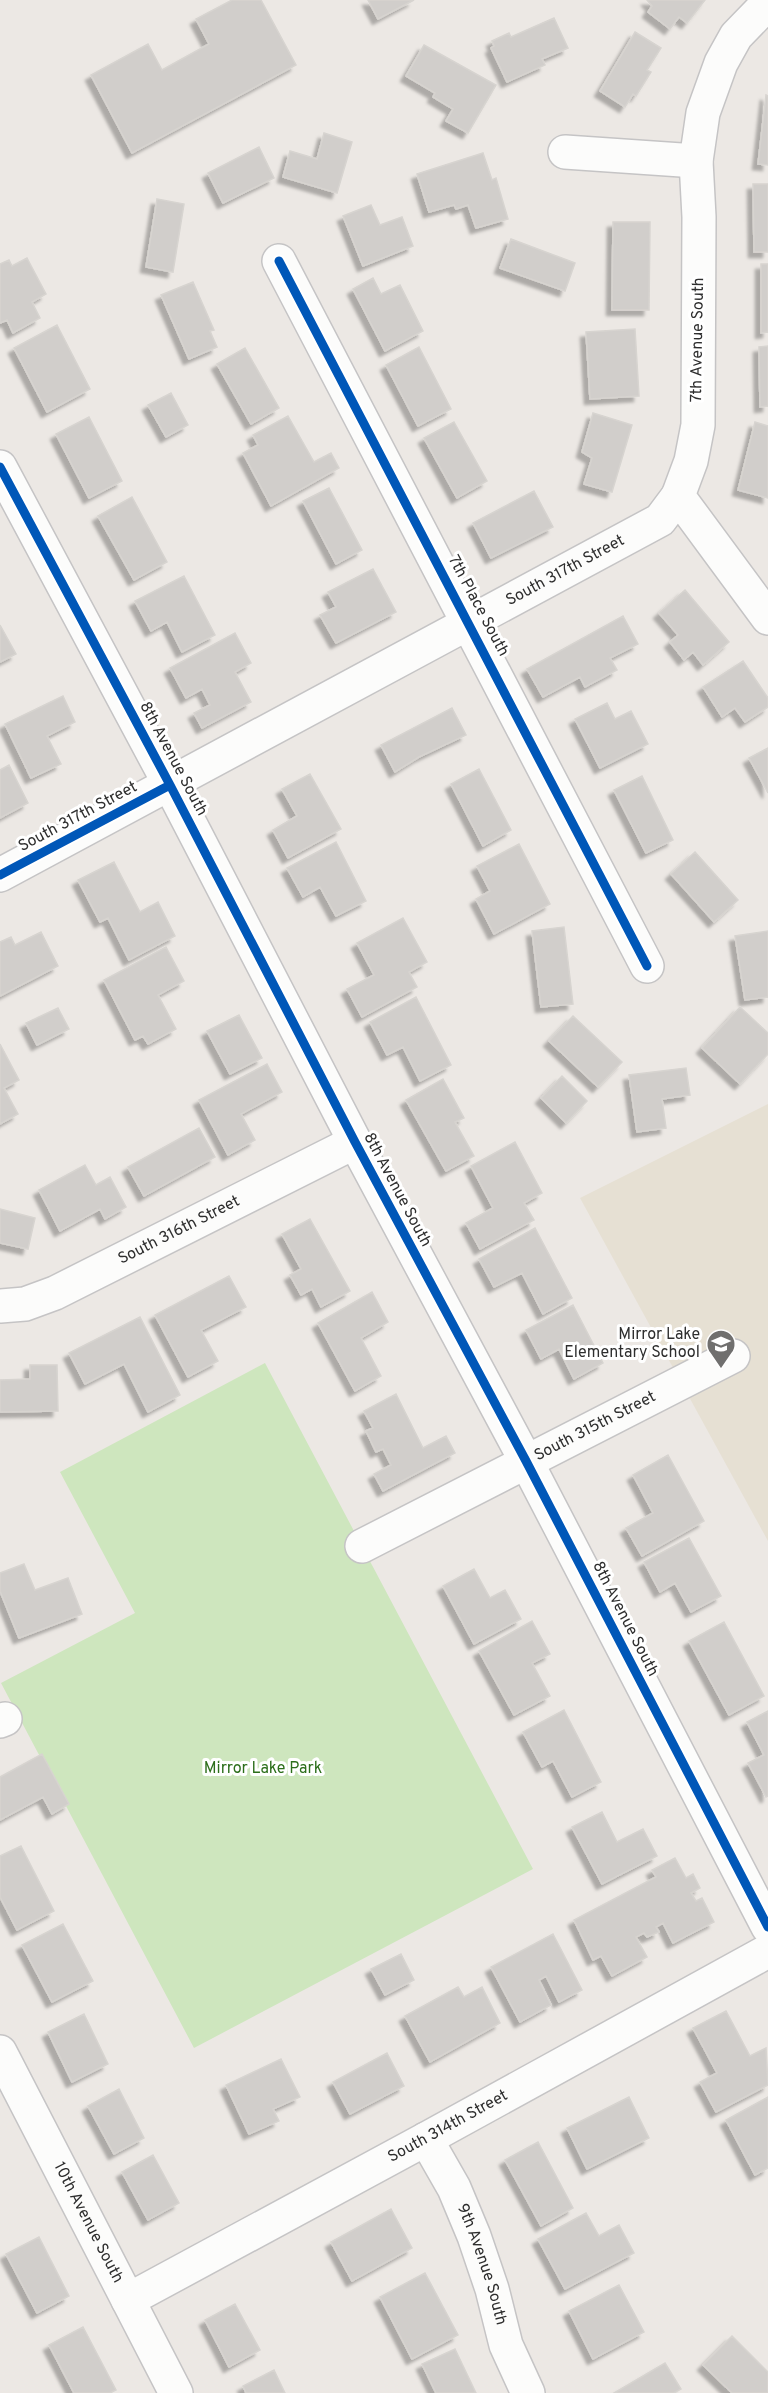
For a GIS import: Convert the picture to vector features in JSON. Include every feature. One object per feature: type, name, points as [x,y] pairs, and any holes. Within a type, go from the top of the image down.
[{"type":"street","name":"7th Avenue South","points":[[678,496],[691,461],[698,425],[699,217],[696,161],[703,113],[721,63],[736,36],[768,3]]},
{"type":"street","points":[[565,152],[696,161]]},
{"type":"street","name":"7th Place South","points":[[279,261],[647,966]]},
{"type":"street","name":"8th Avenue South","points":[[0,466],[170,785],[355,1142],[526,1461],[768,1927]]},
{"type":"street","points":[[678,496],[768,618]]},
{"type":"street","name":"South 317th Street","points":[[0,875],[660,520],[678,496]]},
{"type":"street","name":"South 316th Street","points":[[0,1306],[25,1304],[55,1293],[355,1142]]},
{"type":"street","name":"South 315th Street","points":[[362,1546],[733,1356]]},
{"type":"street","name":"South 314th Street","points":[[128,2300],[768,1951]]},
{"type":"street","name":"10th Avenue South","points":[[2,2063],[176,2393]]},
{"type":"street","name":"9th Avenue South","points":[[426,2139],[454,2188],[474,2236],[492,2289],[507,2345],[528,2393]]},
{"type":"shaded area","name":"Mirror Lake Elementary School","points":[[768,1104],[768,1541],[580,1198]]},
{"type":"green space","name":"Mirror Lake Park","points":[[265,1363],[533,1869],[194,2048],[1,1683],[135,1613],[60,1472]]},
{"type":"building","points":[[232,0],[261,0],[296,65],[132,153],[91,75],[148,44],[162,70],[209,44],[196,19]]},
{"type":"building","points":[[368,0],[414,0],[378,19]]},
{"type":"building","points":[[647,0],[705,0],[687,23],[679,17],[670,29],[648,12],[652,6]]},
{"type":"building","points":[[554,18],[568,48],[542,59],[545,65],[507,82],[491,48],[494,46],[492,41],[509,33],[511,37]]},
{"type":"building","points":[[635,32],[661,48],[647,70],[651,72],[636,96],[633,94],[625,107],[600,91]]},
{"type":"building","points":[[424,45],[496,85],[468,133],[446,121],[453,109],[433,97],[435,93],[406,76]]},
{"type":"building","points":[[766,95],[768,96],[768,165],[758,164]]},
{"type":"building","points":[[324,133],[352,142],[337,193],[283,177],[290,151],[317,159]]},
{"type":"building","points":[[259,147],[274,178],[223,203],[208,173]]},
{"type":"building","points":[[483,153],[492,180],[496,178],[508,219],[476,228],[468,205],[456,209],[454,205],[429,212],[417,174]]},
{"type":"building","points":[[753,184],[768,184],[768,252],[754,252]]},
{"type":"building","points":[[157,199],[184,204],[173,272],[146,267]]},
{"type":"building","points":[[371,205],[380,225],[402,217],[413,246],[363,266],[343,216]]},
{"type":"building","points":[[613,222],[650,222],[649,310],[612,310]]},
{"type":"building","points":[[511,239],[575,263],[565,291],[500,268]]},
{"type":"building","points":[[27,258],[46,294],[32,302],[40,318],[13,333],[7,320],[0,323],[0,264],[9,260],[12,266]]},
{"type":"building","points":[[761,264],[768,264],[768,332],[761,333]]},
{"type":"building","points":[[373,278],[381,294],[400,285],[423,331],[385,351],[353,289]]},
{"type":"building","points":[[193,282],[214,330],[210,331],[217,347],[189,359],[161,295]]},
{"type":"building","points":[[57,325],[90,389],[47,412],[14,348]]},
{"type":"building","points":[[635,329],[639,396],[590,399],[586,332]]},
{"type":"building","points":[[768,346],[768,406],[760,407],[759,347]]},
{"type":"building","points":[[419,347],[451,409],[418,426],[386,365]]},
{"type":"building","points":[[245,348],[279,408],[251,424],[217,364]]},
{"type":"building","points":[[171,393],[188,425],[166,437],[148,405]]},
{"type":"building","points":[[593,413],[632,425],[612,492],[584,484],[592,458],[582,452]]},
{"type":"building","points":[[288,416],[314,462],[331,453],[339,468],[271,506],[243,453],[258,445],[253,435]]},
{"type":"building","points":[[89,417],[122,481],[89,498],[56,434]]},
{"type":"building","points":[[454,422],[487,481],[457,498],[424,438]]},
{"type":"building","points":[[755,422],[768,426],[768,498],[738,490]]},
{"type":"building","points":[[329,488],[362,550],[336,564],[303,501]]},
{"type":"building","points":[[534,491],[553,527],[491,558],[473,523]]},
{"type":"building","points":[[132,497],[167,562],[134,580],[98,516]]},
{"type":"building","points":[[373,569],[396,612],[336,643],[320,615],[336,607],[328,592]]},
{"type":"building","points":[[184,576],[215,635],[182,652],[167,622],[151,631],[135,601]]},
{"type":"building","points":[[685,590],[729,642],[703,665],[693,652],[684,660],[670,642],[678,635],[659,613]]},
{"type":"building","points":[[623,616],[638,644],[610,658],[617,670],[585,687],[580,677],[543,697],[527,669]]},
{"type":"building","points":[[0,625],[16,654],[0,662]]},
{"type":"building","points":[[235,633],[251,663],[235,672],[251,702],[202,728],[194,713],[210,705],[202,689],[186,698],[170,668]]},
{"type":"building","points":[[743,661],[768,698],[768,707],[745,722],[735,708],[722,717],[703,687]]},
{"type":"building","points":[[63,696],[75,722],[47,736],[61,764],[31,778],[5,724]]},
{"type":"building","points":[[607,703],[615,719],[631,711],[648,744],[600,768],[575,719]]},
{"type":"building","points":[[452,708],[466,735],[419,757],[395,772],[381,745]]},
{"type":"building","points":[[768,748],[768,793],[749,758]]},
{"type":"building","points":[[9,765],[28,803],[0,818],[0,770]]},
{"type":"building","points":[[479,769],[511,830],[483,846],[451,784]]},
{"type":"building","points":[[310,774],[341,829],[288,858],[273,830],[297,816],[282,789]]},
{"type":"building","points":[[642,776],[673,840],[646,853],[614,790]]},
{"type":"building","points":[[336,842],[366,901],[336,916],[320,887],[303,897],[287,868]]},
{"type":"building","points":[[519,844],[550,904],[494,934],[476,899],[490,891],[477,866]]},
{"type":"building","points":[[695,852],[738,900],[714,922],[671,874]]},
{"type":"building","points":[[114,862],[140,912],[158,902],[175,936],[129,960],[108,918],[100,922],[78,880]]},
{"type":"building","points":[[403,918],[427,962],[409,972],[417,987],[362,1017],[347,989],[374,975],[357,943]]},
{"type":"building","points":[[564,927],[573,1004],[541,1007],[532,931]]},
{"type":"building","points":[[768,931],[768,997],[745,1000],[735,936]]},
{"type":"building","points":[[41,932],[58,966],[0,996],[0,942],[11,937],[15,945]]},
{"type":"building","points":[[166,947],[184,981],[158,995],[176,1029],[148,1044],[143,1036],[135,1040],[104,980]]},
{"type":"building","points":[[416,997],[451,1065],[420,1081],[403,1047],[387,1055],[370,1022]]},
{"type":"building","points":[[740,1007],[768,1033],[768,1054],[740,1084],[702,1048]]},
{"type":"building","points":[[58,1008],[69,1029],[37,1045],[26,1023]]},
{"type":"building","points":[[239,1015],[262,1058],[230,1074],[207,1031]]},
{"type":"building","points":[[573,1016],[622,1062],[598,1087],[549,1041]]},
{"type":"building","points":[[0,1044],[19,1080],[4,1088],[18,1114],[0,1124]]},
{"type":"building","points":[[267,1064],[282,1092],[241,1114],[255,1140],[228,1155],[199,1100]]},
{"type":"building","points":[[686,1068],[690,1095],[662,1099],[666,1128],[637,1132],[629,1075]]},
{"type":"building","points":[[562,1076],[587,1101],[566,1123],[541,1098]]},
{"type":"building","points":[[443,1079],[464,1118],[455,1122],[474,1156],[446,1171],[406,1100]]},
{"type":"building","points":[[199,1128],[215,1157],[144,1196],[128,1167]]},
{"type":"building","points":[[515,1142],[542,1193],[524,1203],[534,1220],[480,1249],[466,1223],[493,1208],[471,1166]]},
{"type":"building","points":[[85,1165],[96,1185],[110,1177],[126,1207],[105,1219],[100,1209],[60,1231],[39,1190]]},
{"type":"building","points":[[0,1209],[35,1218],[28,1249],[0,1243]]},
{"type":"building","points":[[310,1219],[350,1291],[321,1307],[312,1289],[301,1295],[290,1275],[301,1269],[282,1234]]},
{"type":"building","points":[[535,1228],[572,1298],[543,1314],[522,1273],[494,1287],[479,1259]]},
{"type":"building","points":[[229,1276],[246,1307],[201,1330],[218,1361],[188,1377],[155,1315]]},
{"type":"building","points":[[372,1292],[388,1322],[361,1338],[381,1376],[355,1391],[318,1323]]},
{"type":"building","points":[[573,1305],[603,1363],[574,1379],[559,1349],[541,1359],[526,1330]]},
{"type":"building","points":[[140,1317],[180,1395],[148,1412],[124,1364],[85,1384],[69,1353]]},
{"type":"building","points":[[30,1365],[57,1365],[58,1411],[0,1412],[0,1380],[30,1379]]},
{"type":"building","points":[[396,1394],[423,1448],[446,1436],[455,1453],[383,1491],[374,1474],[391,1465],[383,1449],[376,1452],[366,1431],[373,1428],[364,1411]]},
{"type":"building","points":[[668,1455],[704,1521],[642,1556],[626,1528],[653,1513],[633,1475]]},
{"type":"building","points":[[689,1538],[721,1596],[691,1612],[675,1583],[660,1592],[644,1562]]},
{"type":"building","points":[[24,1564],[35,1590],[68,1578],[82,1614],[19,1638],[0,1591],[0,1573]]},
{"type":"building","points":[[474,1569],[490,1598],[505,1590],[521,1619],[474,1644],[443,1586]]},
{"type":"building","points":[[532,1621],[550,1654],[532,1663],[550,1696],[514,1715],[479,1651]]},
{"type":"building","points":[[724,1622],[764,1696],[729,1715],[689,1641]]},
{"type":"building","points":[[564,1710],[601,1782],[572,1797],[553,1761],[542,1767],[523,1732]]},
{"type":"building","points":[[768,1711],[768,1796],[766,1797],[748,1763],[764,1755],[747,1722]]},
{"type":"building","points":[[42,1754],[69,1804],[52,1814],[43,1797],[0,1820],[0,1777]]},
{"type":"building","points":[[602,1812],[617,1842],[643,1829],[657,1856],[602,1884],[572,1827]]},
{"type":"building","points":[[21,1846],[54,1911],[17,1930],[0,1897],[0,1856]]},
{"type":"building","points":[[675,1858],[686,1878],[693,1874],[700,1888],[691,1893],[696,1901],[702,1898],[714,1922],[673,1943],[663,1923],[656,1927],[659,1932],[647,1937],[644,1933],[636,1937],[647,1957],[612,1976],[601,1956],[593,1960],[574,1920],[656,1877],[652,1870]]},
{"type":"building","points":[[63,1924],[93,1981],[52,2002],[22,1945]]},
{"type":"building","points":[[553,1934],[582,1990],[559,2002],[546,1976],[539,1980],[551,2005],[520,2022],[491,1967]]},
{"type":"building","points":[[401,1954],[414,1980],[385,1995],[371,1969]]},
{"type":"building","points":[[458,1987],[464,1997],[482,1987],[500,2023],[430,2062],[405,2016]]},
{"type":"building","points":[[726,2011],[750,2056],[766,2048],[768,2085],[716,2112],[700,2082],[717,2073],[693,2028]]},
{"type":"building","points":[[84,2014],[108,2064],[72,2082],[48,2032]]},
{"type":"building","points":[[387,2053],[404,2086],[350,2114],[333,2082]]},
{"type":"building","points":[[281,2059],[300,2097],[273,2109],[279,2121],[249,2134],[226,2085]]},
{"type":"building","points":[[119,2089],[144,2138],[114,2154],[88,2106]]},
{"type":"building","points":[[629,2097],[649,2138],[587,2169],[567,2128]]},
{"type":"building","points":[[768,2097],[768,2168],[755,2175],[726,2120]]},
{"type":"building","points":[[538,2142],[573,2208],[541,2226],[505,2160]]},
{"type":"building","points":[[153,2155],[179,2203],[148,2220],[122,2172]]},
{"type":"building","points":[[391,2209],[412,2248],[352,2281],[331,2242]]},
{"type":"building","points":[[586,2213],[599,2236],[619,2225],[634,2253],[565,2289],[538,2239]]},
{"type":"building","points":[[39,2237],[69,2296],[37,2313],[6,2254]]},
{"type":"building","points":[[425,2273],[458,2335],[412,2359],[380,2297]]},
{"type":"building","points":[[619,2285],[644,2332],[593,2359],[569,2311]]},
{"type":"building","points":[[235,2304],[260,2350],[229,2367],[205,2320]]},
{"type":"building","points":[[83,2327],[116,2390],[110,2393],[74,2393],[49,2345]]},
{"type":"building","points":[[732,2336],[768,2372],[768,2393],[732,2393],[703,2365]]},
{"type":"building","points":[[455,2349],[476,2393],[436,2393],[422,2364]]},
{"type":"building","points":[[665,2363],[681,2389],[674,2393],[614,2393]]},
{"type":"building","points":[[274,2370],[285,2393],[246,2393],[243,2386]]},
{"type":"cycle path","points":[[279,261],[647,966]]},
{"type":"cycle path","points":[[0,467],[170,785],[355,1142],[526,1461],[768,1927]]},
{"type":"cycle path","points":[[0,875],[170,785]]},
{"type":"place","name":"Mirror Lake Elementary School","points":[[721,1370]]}]
